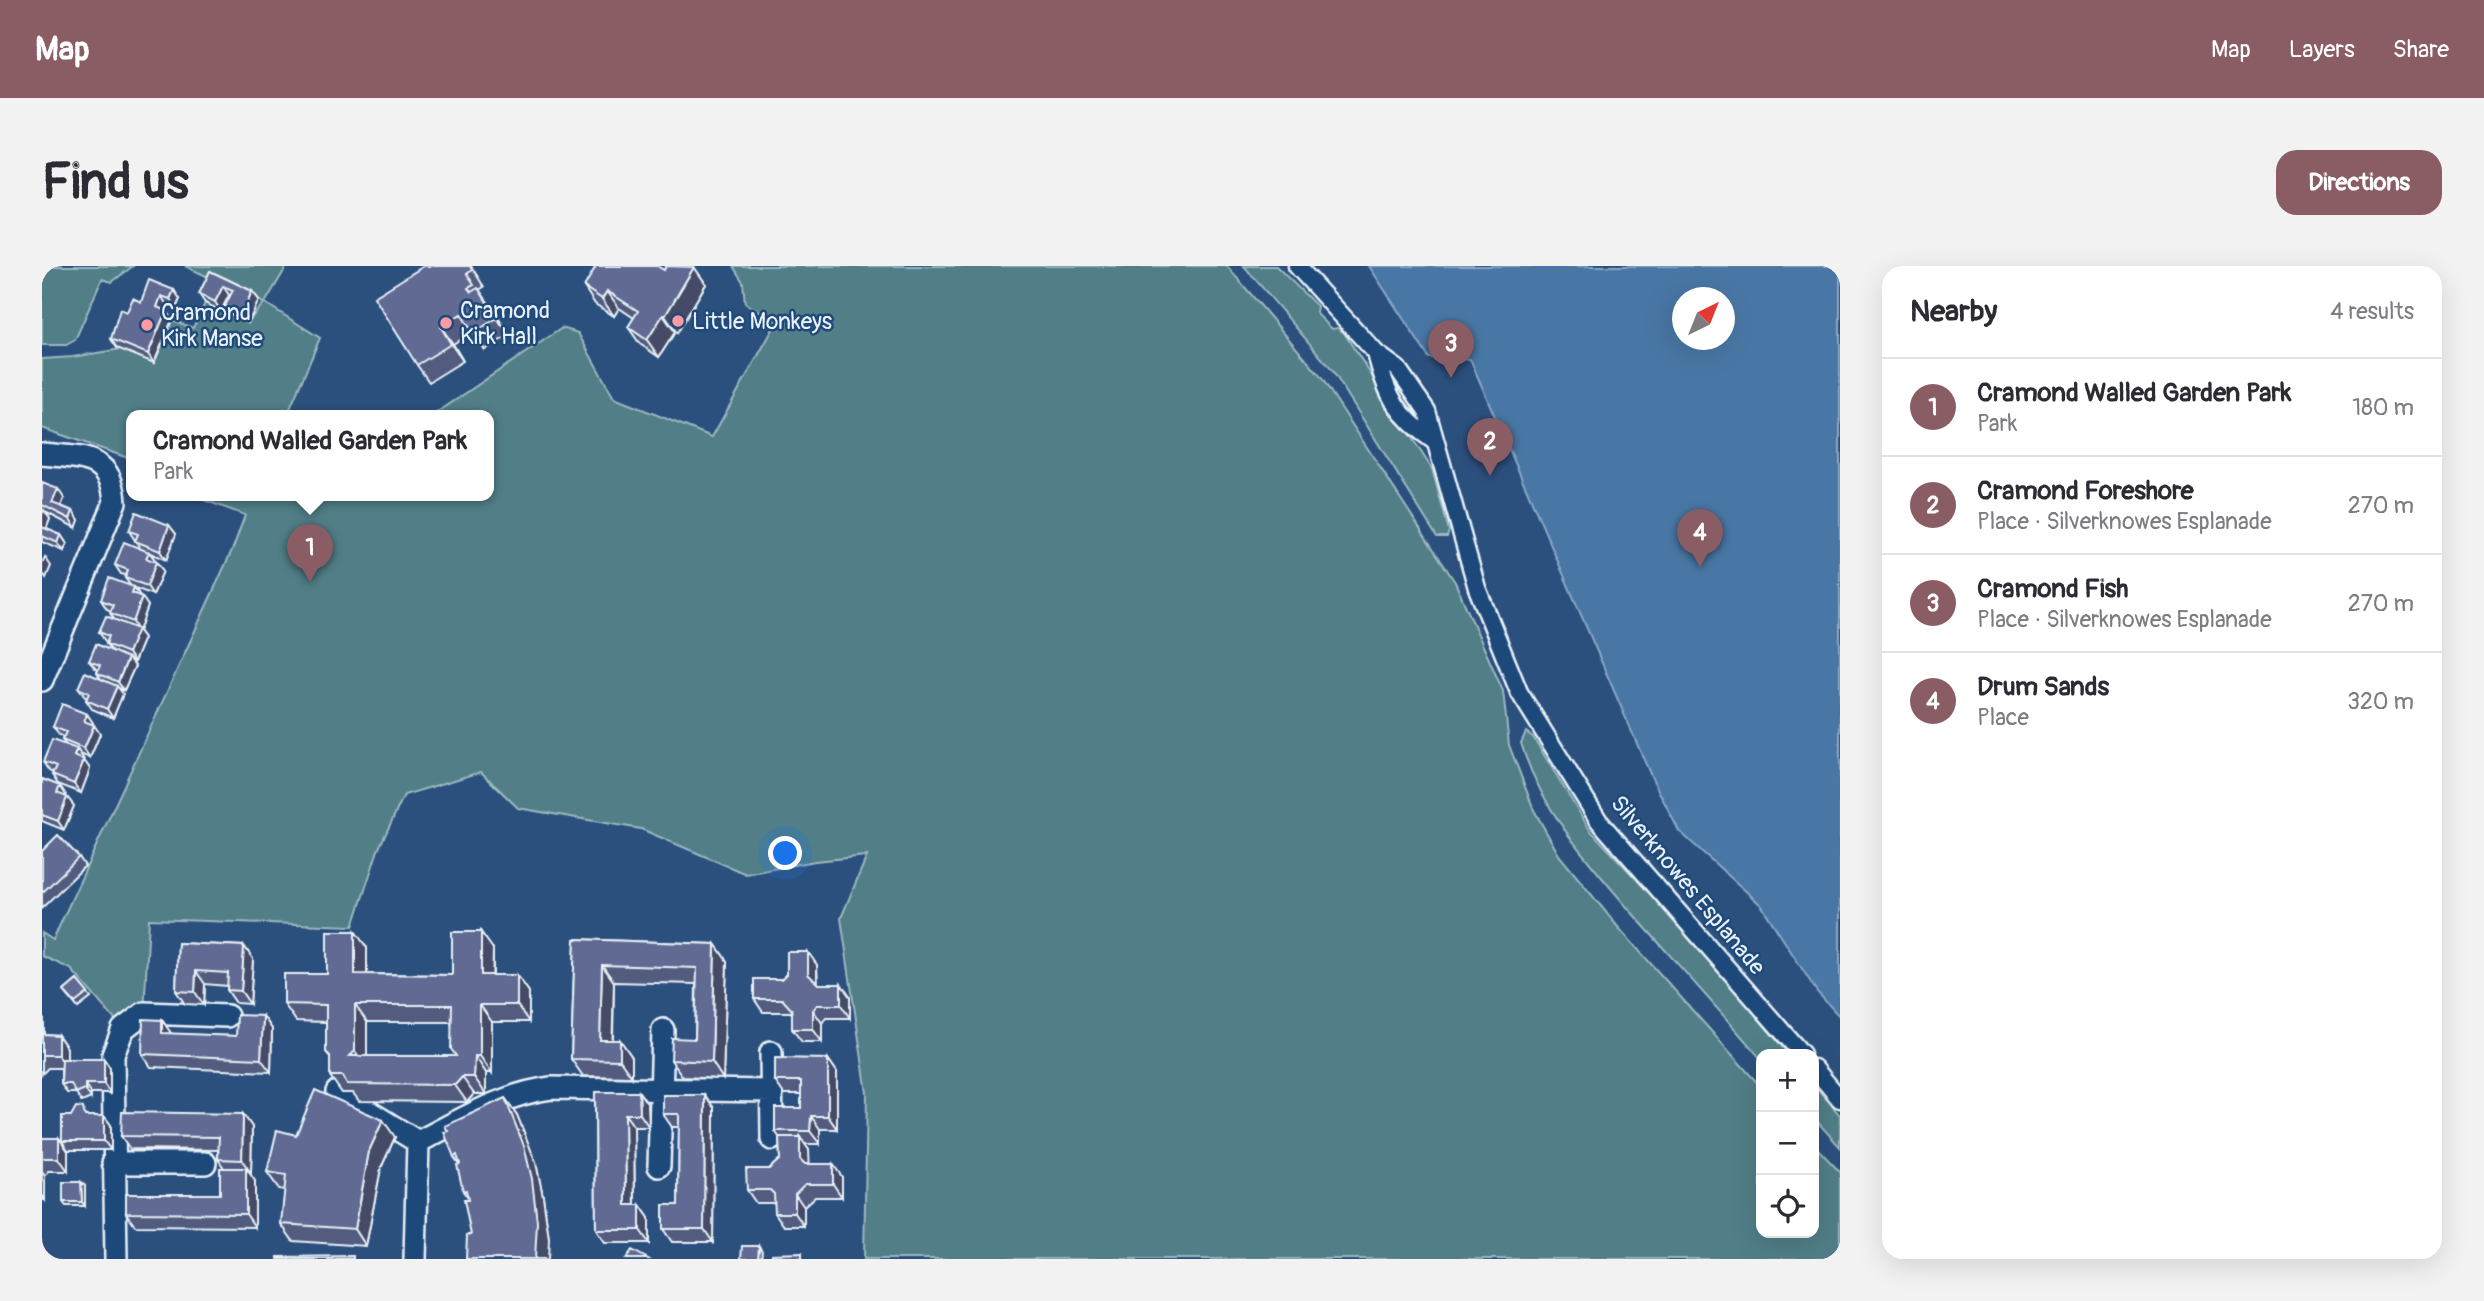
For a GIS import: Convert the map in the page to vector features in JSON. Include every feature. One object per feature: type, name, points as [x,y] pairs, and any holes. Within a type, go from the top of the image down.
[{"type":"street","name":"Silverknowes Esplanade","points":[[1297,266],[1376,353],[1398,369],[1427,411],[1477,588],[1519,692],[1599,821],[1798,1049]]},
{"type":"street","points":[[1376,353],[1383,383],[1393,402],[1410,425],[1434,441]]},
{"type":"street","points":[[42,454],[86,458],[101,466],[114,481],[115,502],[42,680]]},
{"type":"street","points":[[116,1259],[113,1055],[123,1029],[144,1013],[227,1016]]},
{"type":"street","points":[[659,1167],[663,1030]]},
{"type":"street","points":[[771,1052],[772,1139]]},
{"type":"street","points":[[1819,1074],[1840,1100]]},
{"type":"street","points":[[418,1142],[491,1105],[527,1091],[551,1088],[772,1091]]},
{"type":"street","points":[[337,1092],[418,1142]]},
{"type":"street","points":[[415,1259],[418,1142]]},
{"type":"street","points":[[113,1163],[205,1163]]},
{"type":"green space","points":[[42,266],[133,266],[112,282],[102,279],[75,340],[66,345],[42,345]]},
{"type":"green space","points":[[185,266],[287,266],[265,303],[320,338],[289,410],[126,410],[126,457],[42,428],[42,359],[73,357],[163,342],[172,320],[193,328],[205,303],[221,310],[229,295],[239,299],[248,322],[264,303]]},
{"type":"green space","points":[[733,266],[1227,266],[1321,377],[1455,582],[1503,691],[1509,745],[1534,810],[1559,855],[1618,927],[1756,1081],[1756,1238],[1819,1238],[1819,1150],[1840,1172],[1840,1259],[864,1259],[867,1093],[841,918],[867,856],[815,861],[746,874],[641,829],[518,808],[481,772],[404,795],[378,850],[353,926],[149,919],[144,1013],[123,1029],[71,969],[42,956],[42,933],[53,940],[233,548],[245,515],[207,501],[494,501],[494,410],[441,410],[562,328],[578,333],[614,398],[712,437],[777,322],[745,303],[743,282]]},
{"type":"green space","points":[[1244,266],[1276,266],[1317,306],[1316,313],[1332,329],[1338,328],[1344,333],[1432,469],[1449,531],[1447,537],[1437,537],[1332,370]]},
{"type":"green space","points":[[1526,732],[1533,737],[1590,830],[1700,947],[1784,1049],[1756,1049],[1756,1053],[1627,907],[1552,810],[1529,766],[1521,743]]},
{"type":"green space","points":[[1819,1091],[1840,1115],[1840,1147],[1819,1124]]},
{"type":"water","points":[[1369,266],[1840,266],[1840,1017],[1817,992],[1761,905],[1679,831],[1651,776],[1470,359],[1429,358]]},
{"type":"building","name":"Cramond Kirk Hall","points":[[424,266],[470,266],[472,270],[467,274],[474,285],[468,288],[471,292],[478,288],[497,318],[473,333],[461,314],[441,327],[451,344],[417,365],[374,297]]},
{"type":"building","points":[[596,266],[657,266],[664,270],[666,266],[694,267],[665,316],[663,315],[647,340],[628,327],[638,311],[607,291],[602,299],[584,287]]},
{"type":"building","points":[[210,271],[252,291],[242,314],[225,306],[233,290],[223,286],[215,302],[199,294]]},
{"type":"building","name":"Cramond Kirk Manse","points":[[149,280],[174,290],[170,299],[161,296],[157,307],[166,311],[148,354],[111,339],[120,309],[127,312],[133,298],[141,302]]},
{"type":"building","points":[[42,483],[58,489],[52,503],[73,511],[70,519],[42,505]]},
{"type":"building","points":[[136,512],[169,525],[160,551],[135,541],[138,534],[129,531]]},
{"type":"building","points":[[42,527],[61,535],[58,543],[42,536]]},
{"type":"building","points":[[124,542],[149,552],[146,558],[156,562],[147,586],[125,578],[128,570],[115,565]]},
{"type":"building","points":[[109,578],[134,587],[132,593],[142,597],[133,622],[110,613],[113,605],[101,600]]},
{"type":"building","points":[[106,616],[138,629],[128,653],[106,644],[109,636],[99,632]]},
{"type":"building","points":[[96,644],[128,658],[118,682],[97,673],[100,665],[89,661]]},
{"type":"building","points":[[85,672],[117,686],[107,709],[86,700],[89,693],[78,688]]},
{"type":"building","points":[[62,704],[87,714],[84,721],[94,725],[84,749],[62,740],[66,732],[53,727]]},
{"type":"building","points":[[52,740],[77,749],[74,756],[84,760],[74,784],[52,775],[56,767],[43,762]]},
{"type":"building","points":[[42,779],[60,786],[57,793],[67,797],[58,821],[42,815]]},
{"type":"building","points":[[58,835],[79,857],[42,893],[42,851]]},
{"type":"building","points":[[327,931],[355,931],[355,974],[452,975],[452,932],[481,932],[481,975],[517,975],[517,1005],[480,1005],[480,1056],[475,1056],[474,1077],[462,1077],[455,1085],[347,1084],[343,1076],[330,1076],[330,1056],[326,1052],[326,1005],[284,1004],[284,974],[327,974]],"holes":[[[355,1005],[452,1005],[451,1049],[456,1056],[350,1056],[355,1051]]]},
{"type":"building","points":[[575,939],[715,944],[712,1062],[671,1060],[672,1038],[695,1039],[697,968],[602,965],[600,1040],[620,1040],[620,1060],[571,1059]]},
{"type":"building","points":[[178,943],[244,946],[241,991],[227,990],[228,973],[196,971],[195,992],[176,991]]},
{"type":"building","points":[[787,952],[808,952],[808,974],[818,984],[841,984],[841,1005],[817,1005],[813,1010],[813,1029],[792,1029],[792,1010],[782,999],[754,999],[754,979],[782,979],[787,974]]},
{"type":"building","points":[[77,980],[88,993],[75,1003],[64,991]]},
{"type":"building","points":[[237,1015],[263,1016],[261,1059],[142,1054],[143,1019],[162,1020],[162,1033],[236,1036]]},
{"type":"building","points":[[42,1034],[58,1035],[58,1055],[42,1055]]},
{"type":"building","points":[[775,1058],[828,1059],[828,1116],[811,1116],[810,1131],[775,1131],[775,1108],[801,1108],[801,1081],[775,1081]]},
{"type":"building","points":[[62,1059],[104,1059],[104,1084],[85,1084],[85,1089],[76,1093],[71,1084],[61,1084]]},
{"type":"building","points":[[315,1090],[383,1120],[369,1151],[355,1229],[281,1224],[286,1175],[267,1172],[277,1130],[296,1135]]},
{"type":"building","points":[[595,1092],[639,1092],[640,1114],[625,1114],[626,1205],[640,1205],[640,1230],[596,1230]]},
{"type":"building","points":[[663,1095],[705,1095],[704,1229],[663,1229],[663,1205],[678,1205],[679,1114],[663,1114]]},
{"type":"building","points":[[505,1098],[524,1146],[532,1179],[537,1222],[535,1259],[466,1259],[467,1235],[471,1235],[464,1200],[468,1200],[457,1165],[460,1164],[457,1155],[454,1157],[444,1132],[448,1131],[445,1126]]},
{"type":"building","points":[[76,1107],[83,1108],[85,1116],[104,1116],[104,1141],[62,1141],[62,1116],[71,1116]]},
{"type":"building","points":[[122,1112],[243,1114],[242,1160],[218,1159],[219,1137],[121,1136]]},
{"type":"building","points":[[779,1137],[800,1137],[800,1159],[805,1164],[833,1164],[833,1184],[805,1184],[795,1194],[795,1213],[775,1213],[774,1194],[770,1190],[747,1190],[746,1169],[769,1169],[780,1159]]},
{"type":"building","points":[[42,1138],[59,1138],[59,1158],[42,1158]]},
{"type":"building","points":[[220,1168],[246,1168],[246,1214],[126,1213],[126,1194],[220,1194]]},
{"type":"building","points":[[63,1182],[81,1182],[82,1202],[63,1202]]},
{"type":"building","points":[[742,1246],[759,1246],[758,1259],[741,1259]]},
{"type":"building","points":[[632,1250],[648,1259],[626,1259]]},
{"type":"building","points":[[802,1253],[802,1259],[772,1259],[772,1254]]},
{"type":"building","points":[[353,1256],[353,1259],[278,1259],[278,1257]]},
{"type":"place","name":"Little Monkeys","points":[[678,321]]},
{"type":"place","name":"Cramond Kirk Hall","points":[[446,323]]},
{"type":"place","name":"Cramond Kirk Manse","points":[[147,325]]},
{"type":"place","name":"Cramond Fish","points":[[1451,378]]},
{"type":"place","name":"Cramond Foreshore","points":[[1490,476]]},
{"type":"place","name":"Drum Sands","points":[[1700,567]]},
{"type":"place","name":"Cramond Walled Garden Park","points":[[310,582]]}]
